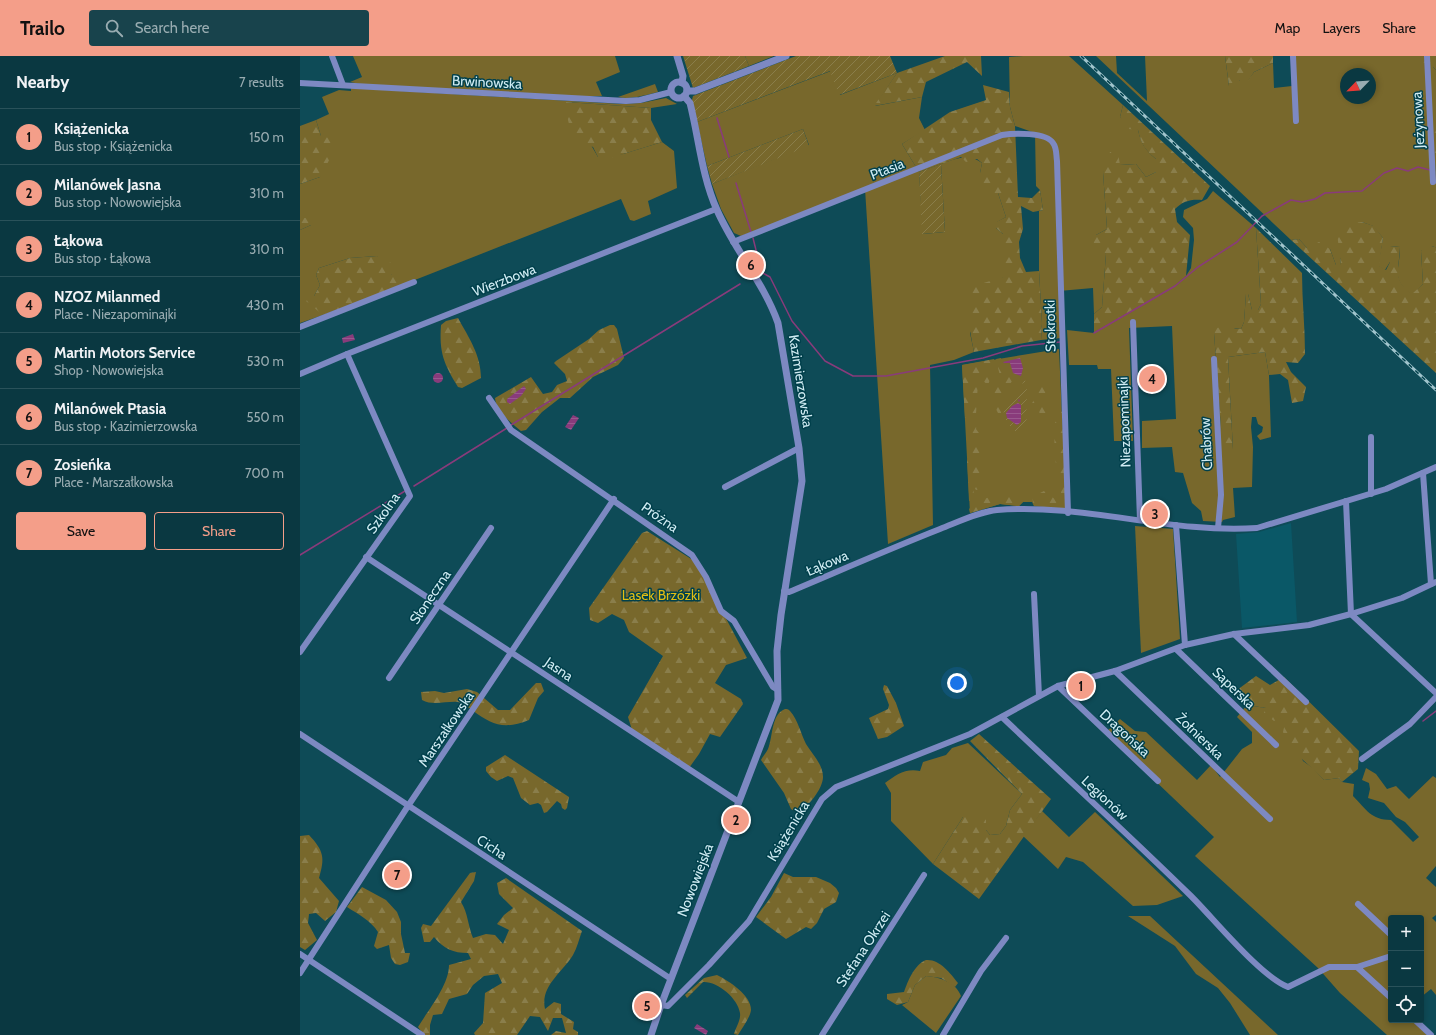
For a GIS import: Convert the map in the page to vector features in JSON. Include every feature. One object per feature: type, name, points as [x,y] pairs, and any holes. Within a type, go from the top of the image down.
[{"type":"street","points":[[332,56],[343,85]]},
{"type":"street","points":[[677,56],[683,76],[682,83]]},
{"type":"street","points":[[682,83],[674,84],[671,92],[677,98],[686,93],[695,91],[786,56]]},
{"type":"street","points":[[1293,56],[1296,121]]},
{"type":"street","name":"Jeżynowa","points":[[1427,56],[1433,182]]},
{"type":"street","name":"Brwinowska","points":[[300,83],[629,102],[671,92]]},
{"type":"street","points":[[682,83],[686,86],[686,93]]},
{"type":"street","name":"Kazimierzowska","points":[[686,93],[690,104],[706,179],[716,210],[771,306],[778,323],[799,448],[802,469],[801,492],[784,591],[778,645],[778,690]]},
{"type":"street","name":"Ptasia","points":[[733,242],[1002,135],[1013,133],[1028,134],[1052,141]]},
{"type":"street","name":"Stokrotki","points":[[1052,141],[1056,148],[1057,161],[1068,513]]},
{"type":"street","name":"Wierzbowa","points":[[300,374],[347,354],[716,210]]},
{"type":"street","points":[[300,327],[414,282]]},
{"type":"street","name":"Niezapominajki","points":[[1133,322],[1140,520]]},
{"type":"street","name":"Szkolna","points":[[300,652],[410,496],[347,354]]},
{"type":"street","name":"Chabrów","points":[[1214,359],[1221,495],[1218,528]]},
{"type":"street","name":"Próżna","points":[[488,398],[510,430],[692,555],[706,577],[721,611],[734,621],[773,688],[778,690]]},
{"type":"street","points":[[1371,437],[1371,494]]},
{"type":"street","points":[[725,487],[799,448]]},
{"type":"street","name":"Łąkowa","points":[[784,591],[789,592],[912,540],[982,513],[996,510],[1028,509],[1176,525],[1218,528],[1257,528],[1371,494],[1436,467]]},
{"type":"street","points":[[1423,473],[1434,583]]},
{"type":"street","name":"Marszałkowska","points":[[300,973],[408,806],[614,500]]},
{"type":"street","points":[[1346,501],[1351,614],[1436,693]]},
{"type":"street","points":[[1176,525],[1185,645]]},
{"type":"street","name":"Słoneczna","points":[[390,678],[490,528]]},
{"type":"street","name":"Jasna","points":[[366,557],[739,802]]},
{"type":"street","name":"Książenicka","points":[[661,1005],[668,1006],[741,932],[822,799],[828,792],[836,787],[970,734],[1058,686],[1115,671],[1185,645],[1234,634],[1309,625],[1351,614],[1402,598],[1434,583]]},
{"type":"street","points":[[1034,594],[1039,696]]},
{"type":"street","points":[[1234,634],[1306,702]]},
{"type":"street","name":"Saperska","points":[[1176,649],[1276,745]]},
{"type":"street","name":"Żołnierska","points":[[1115,671],[1270,819]]},
{"type":"street","name":"Dragońska","points":[[1058,686],[1158,781]]},
{"type":"street","name":"Nowowiejska","points":[[651,1035],[661,1005],[774,712],[778,690]]},
{"type":"street","points":[[1362,759],[1410,724],[1436,697]]},
{"type":"street","name":"Legionów","points":[[1002,717],[1191,896],[1260,968],[1279,983],[1288,987],[1329,967],[1357,967]]},
{"type":"street","name":"Cicha","points":[[300,734],[671,979]]},
{"type":"street","name":"Stefana Okrzei","points":[[822,1035],[924,875]]},
{"type":"street","points":[[1358,904],[1388,933]]},
{"type":"street","points":[[943,1035],[981,971],[1006,938]]},
{"type":"street","points":[[300,954],[422,1035]]},
{"type":"street","points":[[1388,957],[1357,967],[1388,995]]},
{"type":"street","points":[[1418,1023],[1432,1035]]},
{"type":"shaded area","points":[[353,334],[355,340],[343,343],[342,338]]},
{"type":"shaded area","points":[[1020,358],[1023,368],[1021,376],[1013,373],[1010,363],[1003,362]]},
{"type":"shaded area","points":[[436,373],[440,373],[442,374],[442,382],[436,383],[433,380],[433,376]]},
{"type":"shaded area","points":[[524,386],[526,389],[521,396],[510,404],[507,402],[507,399]]},
{"type":"shaded area","points":[[1018,403],[1021,405],[1021,422],[1017,425],[1007,418],[1006,413],[1012,406]]},
{"type":"shaded area","points":[[573,415],[579,418],[571,430],[565,427]]},
{"type":"shaded area","points":[[1291,523],[1297,622],[1242,628],[1236,534],[1259,532]]},
{"type":"shaded area","points":[[697,1024],[708,1031],[706,1035],[694,1028]]},
{"type":"green space","points":[[353,56],[615,56],[620,72],[596,82],[602,96],[560,96],[360,84],[350,82],[362,77]]},
{"type":"green space","points":[[683,56],[745,56],[749,66],[693,88]]},
{"type":"green space","points":[[745,56],[774,56],[749,66]]},
{"type":"green space","points":[[796,56],[890,56],[897,73],[839,95],[830,71],[697,122],[692,100],[693,96]]},
{"type":"green space","points":[[945,56],[981,56],[982,76],[967,62],[926,82],[922,97],[874,106],[897,73]]},
{"type":"green space","points":[[1069,56],[1123,105],[1120,117],[1138,130],[1144,146],[1156,159],[1156,172],[1146,177],[1136,164],[1120,165],[1103,172],[1107,229],[1096,235],[1106,254],[1102,307],[1094,314],[1093,288],[1059,291],[1061,338],[1041,340],[1042,323],[1039,271],[1039,211],[1043,210],[1040,190],[1036,186],[1035,133],[1015,126],[1010,107],[1009,57]]},
{"type":"green space","points":[[1096,56],[1116,56],[1117,73],[1147,101],[1145,56],[1225,56],[1229,86],[1240,80],[1248,80],[1254,72],[1273,63],[1274,88],[1292,86],[1291,56],[1423,56],[1423,67],[1433,67],[1436,70],[1436,119],[1433,119],[1436,178],[1436,248],[1434,246],[1421,251],[1423,284],[1412,295],[1401,284],[1398,274],[1400,247],[1390,246],[1390,262],[1385,270],[1378,266],[1383,238],[1373,226],[1362,222],[1340,254],[1341,265],[1336,265],[1330,249],[1307,248],[1299,239],[1291,240]]},
{"type":"green space","points":[[1225,56],[1273,56],[1273,63],[1254,72],[1248,81],[1240,80],[1234,86],[1229,86]]},
{"type":"green space","points":[[1423,56],[1436,56],[1436,70],[1433,67],[1423,67]]},
{"type":"green space","points":[[831,71],[840,95],[897,73],[875,106],[922,97],[919,118],[925,130],[902,144],[919,172],[923,234],[945,232],[941,164],[957,159],[972,158],[982,163],[980,173],[998,193],[1006,217],[997,222],[996,228],[1003,234],[1003,277],[970,333],[974,352],[954,360],[930,365],[933,525],[888,544],[865,189],[741,236],[734,233],[721,209],[712,184],[809,145],[803,129],[707,166],[697,122]]},
{"type":"green space","points":[[655,84],[658,92],[633,98],[618,97]]},
{"type":"green space","points":[[983,85],[1009,92],[1010,107],[1015,126],[1018,197],[1032,198],[1040,190],[1043,210],[1033,212],[1021,206],[1023,229],[1019,242],[1020,258],[1026,272],[1039,271],[1042,323],[1041,340],[974,352],[969,311],[971,294],[974,286],[1003,277],[1003,234],[996,228],[996,222],[1006,217],[998,193],[992,193],[989,184],[975,182],[973,176],[980,173],[982,163],[977,159],[966,162],[961,157],[919,172],[902,144],[950,112],[986,100]]},
{"type":"green space","points":[[351,88],[621,104],[641,103],[666,98],[677,104],[651,108],[566,102],[598,157],[623,154],[662,142],[674,151],[677,188],[648,201],[651,214],[634,221],[630,220],[621,199],[397,287],[391,274],[377,256],[350,258],[319,268],[316,275],[320,285],[314,296],[323,315],[300,323],[300,230],[311,225],[311,218],[300,218],[300,184],[320,177],[321,136],[316,120],[329,114],[322,97],[339,90],[351,91]]},
{"type":"green space","points":[[566,102],[651,108],[651,120],[662,142],[604,160],[598,157],[593,147],[573,140],[568,120]]},
{"type":"green space","points":[[1123,105],[1210,186],[1202,200],[1187,201],[1175,209],[1177,222],[1190,235],[1186,276],[1175,286],[1094,333],[1094,314],[1102,307],[1106,254],[1093,244],[1096,235],[1107,229],[1103,172],[1110,152],[1118,153],[1120,165],[1136,164],[1146,177],[1156,172],[1156,159],[1144,146],[1138,130],[1129,129],[1120,117]]},
{"type":"green space","points":[[1432,119],[1436,119],[1436,177]]},
{"type":"green space","points":[[316,120],[321,136],[334,139],[334,151],[320,177],[300,184],[300,126]]},
{"type":"green space","points":[[803,129],[809,146],[712,184],[707,166]]},
{"type":"green space","points":[[941,164],[945,232],[922,234],[919,172]]},
{"type":"green space","points":[[1213,191],[1256,228],[1261,304],[1258,310],[1252,310],[1248,294],[1246,294],[1244,322],[1241,329],[1233,328],[1214,333],[1221,428],[1233,450],[1228,357],[1265,352],[1269,375],[1271,437],[1260,440],[1257,436],[1262,432],[1263,427],[1258,424],[1256,417],[1252,417],[1252,487],[1233,488],[1235,517],[1223,520],[1222,522],[1203,521],[1201,511],[1192,503],[1183,473],[1175,472],[1172,447],[1142,448],[1142,421],[1176,419],[1172,326],[1129,328],[1133,441],[1114,441],[1111,369],[1098,369],[1097,365],[1069,365],[1067,330],[1094,333],[1175,286],[1186,276],[1191,268],[1194,240],[1193,228],[1183,217],[1184,210],[1207,199]]},
{"type":"green space","points":[[300,218],[311,218],[311,225],[300,230]]},
{"type":"green space","points":[[1362,222],[1374,226],[1383,238],[1379,266],[1386,270],[1390,262],[1390,246],[1400,247],[1398,268],[1399,279],[1406,289],[1412,294],[1423,284],[1421,251],[1424,248],[1435,246],[1436,248],[1436,373],[1291,240],[1299,239],[1307,248],[1319,242],[1330,249],[1336,265],[1341,265],[1337,233],[1348,225]]},
{"type":"green space","points":[[1256,228],[1302,273],[1305,354],[1298,363],[1286,362],[1291,372],[1306,387],[1303,401],[1292,403],[1288,380],[1280,374],[1269,375],[1265,352],[1228,357],[1233,450],[1230,452],[1225,451],[1221,428],[1214,333],[1216,328],[1220,327],[1241,329],[1244,322],[1246,294],[1248,294],[1252,310],[1258,310],[1261,304]]},
{"type":"green space","points":[[377,256],[391,263],[391,274],[397,279],[397,287],[323,315],[306,301],[314,296],[320,285],[316,275],[319,268],[350,258]]},
{"type":"green space","points":[[458,318],[477,354],[481,378],[462,388],[458,387],[449,372],[441,343],[441,325],[446,321]]},
{"type":"green space","points":[[610,325],[614,325],[617,329],[624,358],[618,365],[593,377],[570,398],[560,398],[542,412],[526,430],[521,431],[501,412],[495,398],[531,377],[543,394],[552,392],[557,385],[567,381],[565,374],[554,363],[589,339],[599,330]]},
{"type":"green space","points":[[1059,349],[1066,507],[1064,509],[1034,506],[1032,502],[1023,502],[1019,506],[1000,504],[970,513],[962,365]]},
{"type":"green space","points":[[1001,358],[1001,363],[1007,367],[1014,379],[1002,393],[1000,417],[996,409],[994,392],[1003,378],[1000,376],[996,359]]},
{"type":"green space","points":[[994,359],[992,374],[988,385],[982,380],[978,382],[976,414],[965,418],[962,365]]},
{"type":"green space","points":[[1025,380],[1027,388],[1027,423],[1016,432],[1010,427],[1010,422],[1004,419],[1004,410],[1020,392]]},
{"type":"green space","points":[[1045,384],[1046,390],[1044,404],[1048,417],[1044,420],[1040,416],[1038,405],[1032,407],[1031,405],[1038,393],[1040,385]]},
{"type":"green space","points":[[1062,411],[1066,507],[1061,496],[1061,481],[1054,456],[1055,423]]},
{"type":"green space","points":[[979,419],[976,429],[984,440],[979,445],[987,444],[989,446],[980,454],[982,464],[980,489],[976,490],[974,487],[973,500],[969,501],[967,460],[971,455],[969,434],[971,425],[974,421]]},
{"type":"green space","points":[[1044,491],[1055,499],[1059,508],[1034,506],[1032,497]]},
{"type":"green space","points":[[1000,495],[1019,496],[1023,502],[1019,506],[1000,504],[970,513],[969,509],[978,500]]},
{"type":"green space","points":[[1135,526],[1173,529],[1180,639],[1141,653]]},
{"type":"green space","name":"Lasek Brzózki","points":[[647,531],[696,562],[747,658],[726,665],[715,683],[741,699],[743,704],[720,737],[710,734],[689,768],[632,730],[628,717],[663,656],[629,632],[624,620],[612,614],[598,623],[590,620],[589,608],[642,533]]},
{"type":"green space","points":[[1256,676],[1270,685],[1284,677],[1359,751],[1358,769],[1342,782],[1339,778],[1324,780],[1296,753],[1283,732],[1285,723],[1280,718],[1274,721],[1264,713],[1266,708],[1247,705],[1233,693]]},
{"type":"green space","points":[[536,683],[541,683],[544,691],[538,698],[529,720],[512,725],[492,722],[462,703],[426,702],[422,700],[421,692],[435,691],[444,693],[467,689],[477,692],[498,710],[510,710]]},
{"type":"green space","points":[[884,685],[887,686],[896,703],[904,726],[887,737],[878,739],[869,718],[888,709],[889,705],[883,689]]},
{"type":"green space","points":[[1247,705],[1266,708],[1288,723],[1303,761],[1313,768],[1324,780],[1339,778],[1342,782],[1354,784],[1353,796],[1369,813],[1384,820],[1391,820],[1413,842],[1419,837],[1405,822],[1396,817],[1384,803],[1368,798],[1370,789],[1369,783],[1362,780],[1366,768],[1376,774],[1387,789],[1396,786],[1409,799],[1433,776],[1436,778],[1436,866],[1426,878],[1436,887],[1436,915],[1432,918],[1436,922],[1436,995],[1431,989],[1424,995],[1424,915],[1388,915],[1388,1023],[1414,1023],[1427,1035],[1387,1035],[1340,993],[1318,968],[1195,856],[1214,837],[1105,733],[1120,719],[1135,731],[1146,732],[1197,780],[1211,765],[1220,777],[1242,749],[1252,743],[1252,732],[1237,717]]},
{"type":"green space","points":[[785,709],[790,711],[795,719],[806,744],[819,763],[823,772],[822,782],[814,798],[805,807],[796,812],[791,809],[784,793],[761,760],[770,744],[773,726],[777,716]]},
{"type":"green space","points":[[979,734],[1051,799],[979,899],[933,864],[963,817],[980,814],[986,820],[986,830],[990,835],[1000,834],[1006,826],[1010,810],[1022,794],[970,741]]},
{"type":"green space","points":[[968,743],[1022,794],[1010,810],[1006,826],[1000,834],[990,835],[986,830],[963,817],[933,864],[891,821],[891,793],[885,783],[905,771],[920,771],[923,762],[946,755],[952,748]]},
{"type":"green space","points":[[505,755],[569,797],[567,808],[565,810],[562,808],[561,804],[557,801],[547,812],[544,813],[541,805],[538,803],[530,805],[521,798],[513,778],[508,776],[497,781],[491,777],[486,771],[486,767]]},
{"type":"green space","points":[[1042,811],[1069,837],[1095,812],[1183,896],[1157,905],[1133,906],[1083,862],[1066,857],[1058,869],[1023,836]]},
{"type":"green space","points":[[309,835],[318,846],[322,855],[322,865],[319,878],[339,901],[336,912],[325,921],[316,913],[309,914],[308,923],[317,940],[305,950],[300,947],[300,836]]},
{"type":"green space","points":[[476,872],[474,881],[461,902],[473,938],[486,934],[495,935],[503,944],[509,930],[497,924],[504,915],[513,908],[499,894],[497,883],[506,878],[582,931],[573,955],[553,980],[546,993],[544,1001],[545,1009],[554,1002],[561,1004],[561,1014],[574,1022],[573,1029],[578,1032],[578,1035],[551,1035],[556,1031],[566,1033],[562,1018],[553,1018],[548,1031],[540,1017],[530,1016],[517,1035],[475,1035],[474,1033],[483,1023],[485,993],[502,983],[498,974],[484,976],[473,985],[467,994],[449,999],[442,1014],[433,1015],[430,1025],[430,1035],[424,1035],[418,1027],[433,1005],[446,981],[449,965],[471,959],[468,953],[449,950],[441,945],[434,937],[430,942],[424,942],[421,928],[423,924],[431,926],[470,873]]},
{"type":"green space","points":[[784,873],[793,877],[816,877],[830,883],[839,893],[836,902],[824,909],[817,923],[811,929],[806,927],[786,939],[756,917],[771,897]]},
{"type":"green space","points":[[362,887],[386,900],[397,912],[401,922],[401,934],[405,953],[410,953],[408,962],[400,965],[395,964],[391,958],[389,945],[377,949],[374,946],[378,932],[368,921],[347,907]]},
{"type":"green space","points":[[1128,916],[1150,916],[1278,1035],[1250,1035],[1230,1003],[1218,988],[1196,974],[1175,946]]},
{"type":"green space","points":[[926,960],[931,960],[944,967],[958,983],[955,987],[941,978],[926,976],[915,985],[908,1002],[897,1005],[887,999],[887,994],[904,992],[915,969]]},
{"type":"green space","points":[[717,975],[738,989],[750,1004],[751,1010],[749,1016],[738,1035],[734,1034],[740,1016],[738,1007],[731,996],[720,987],[709,982],[703,982],[687,998],[685,995],[704,978]]},
{"type":"green space","points":[[926,976],[946,981],[959,991],[961,996],[936,1033],[902,1005],[908,1002],[915,985]]},
{"type":"waterway","points":[[717,118],[729,157]]},
{"type":"waterway","points":[[1094,333],[1175,286],[1198,267],[1237,242],[1262,216],[1291,200],[1302,202],[1315,199],[1325,193],[1362,191],[1384,173],[1397,168],[1408,171],[1418,167],[1430,170]]},
{"type":"waterway","points":[[736,183],[751,232]]},
{"type":"waterway","points":[[753,238],[760,266],[759,271]]},
{"type":"waterway","points":[[757,273],[759,271],[770,277],[792,321],[825,361],[853,376],[886,376],[983,358],[1022,346],[1060,342]]},
{"type":"waterway","points":[[511,425],[740,284]]},
{"type":"waterway","points":[[414,486],[507,428]]},
{"type":"waterway","points":[[300,555],[405,491]]},
{"type":"waterway","points":[[1423,721],[1436,711]]},
{"type":"railway","points":[[1081,56],[1436,390]]},
{"type":"place","name":"Milanówek Ptasia","points":[[751,265]]},
{"type":"place","name":"NZOZ Milanmed","points":[[1152,379]]},
{"type":"place","name":"Łąkowa","points":[[1155,514]]},
{"type":"place","name":"Książenicka","points":[[1081,686]]},
{"type":"place","name":"Milanówek Jasna","points":[[736,820]]},
{"type":"place","name":"Zosieńka","points":[[397,875]]},
{"type":"place","name":"Martin Motors Service","points":[[647,1006]]}]
